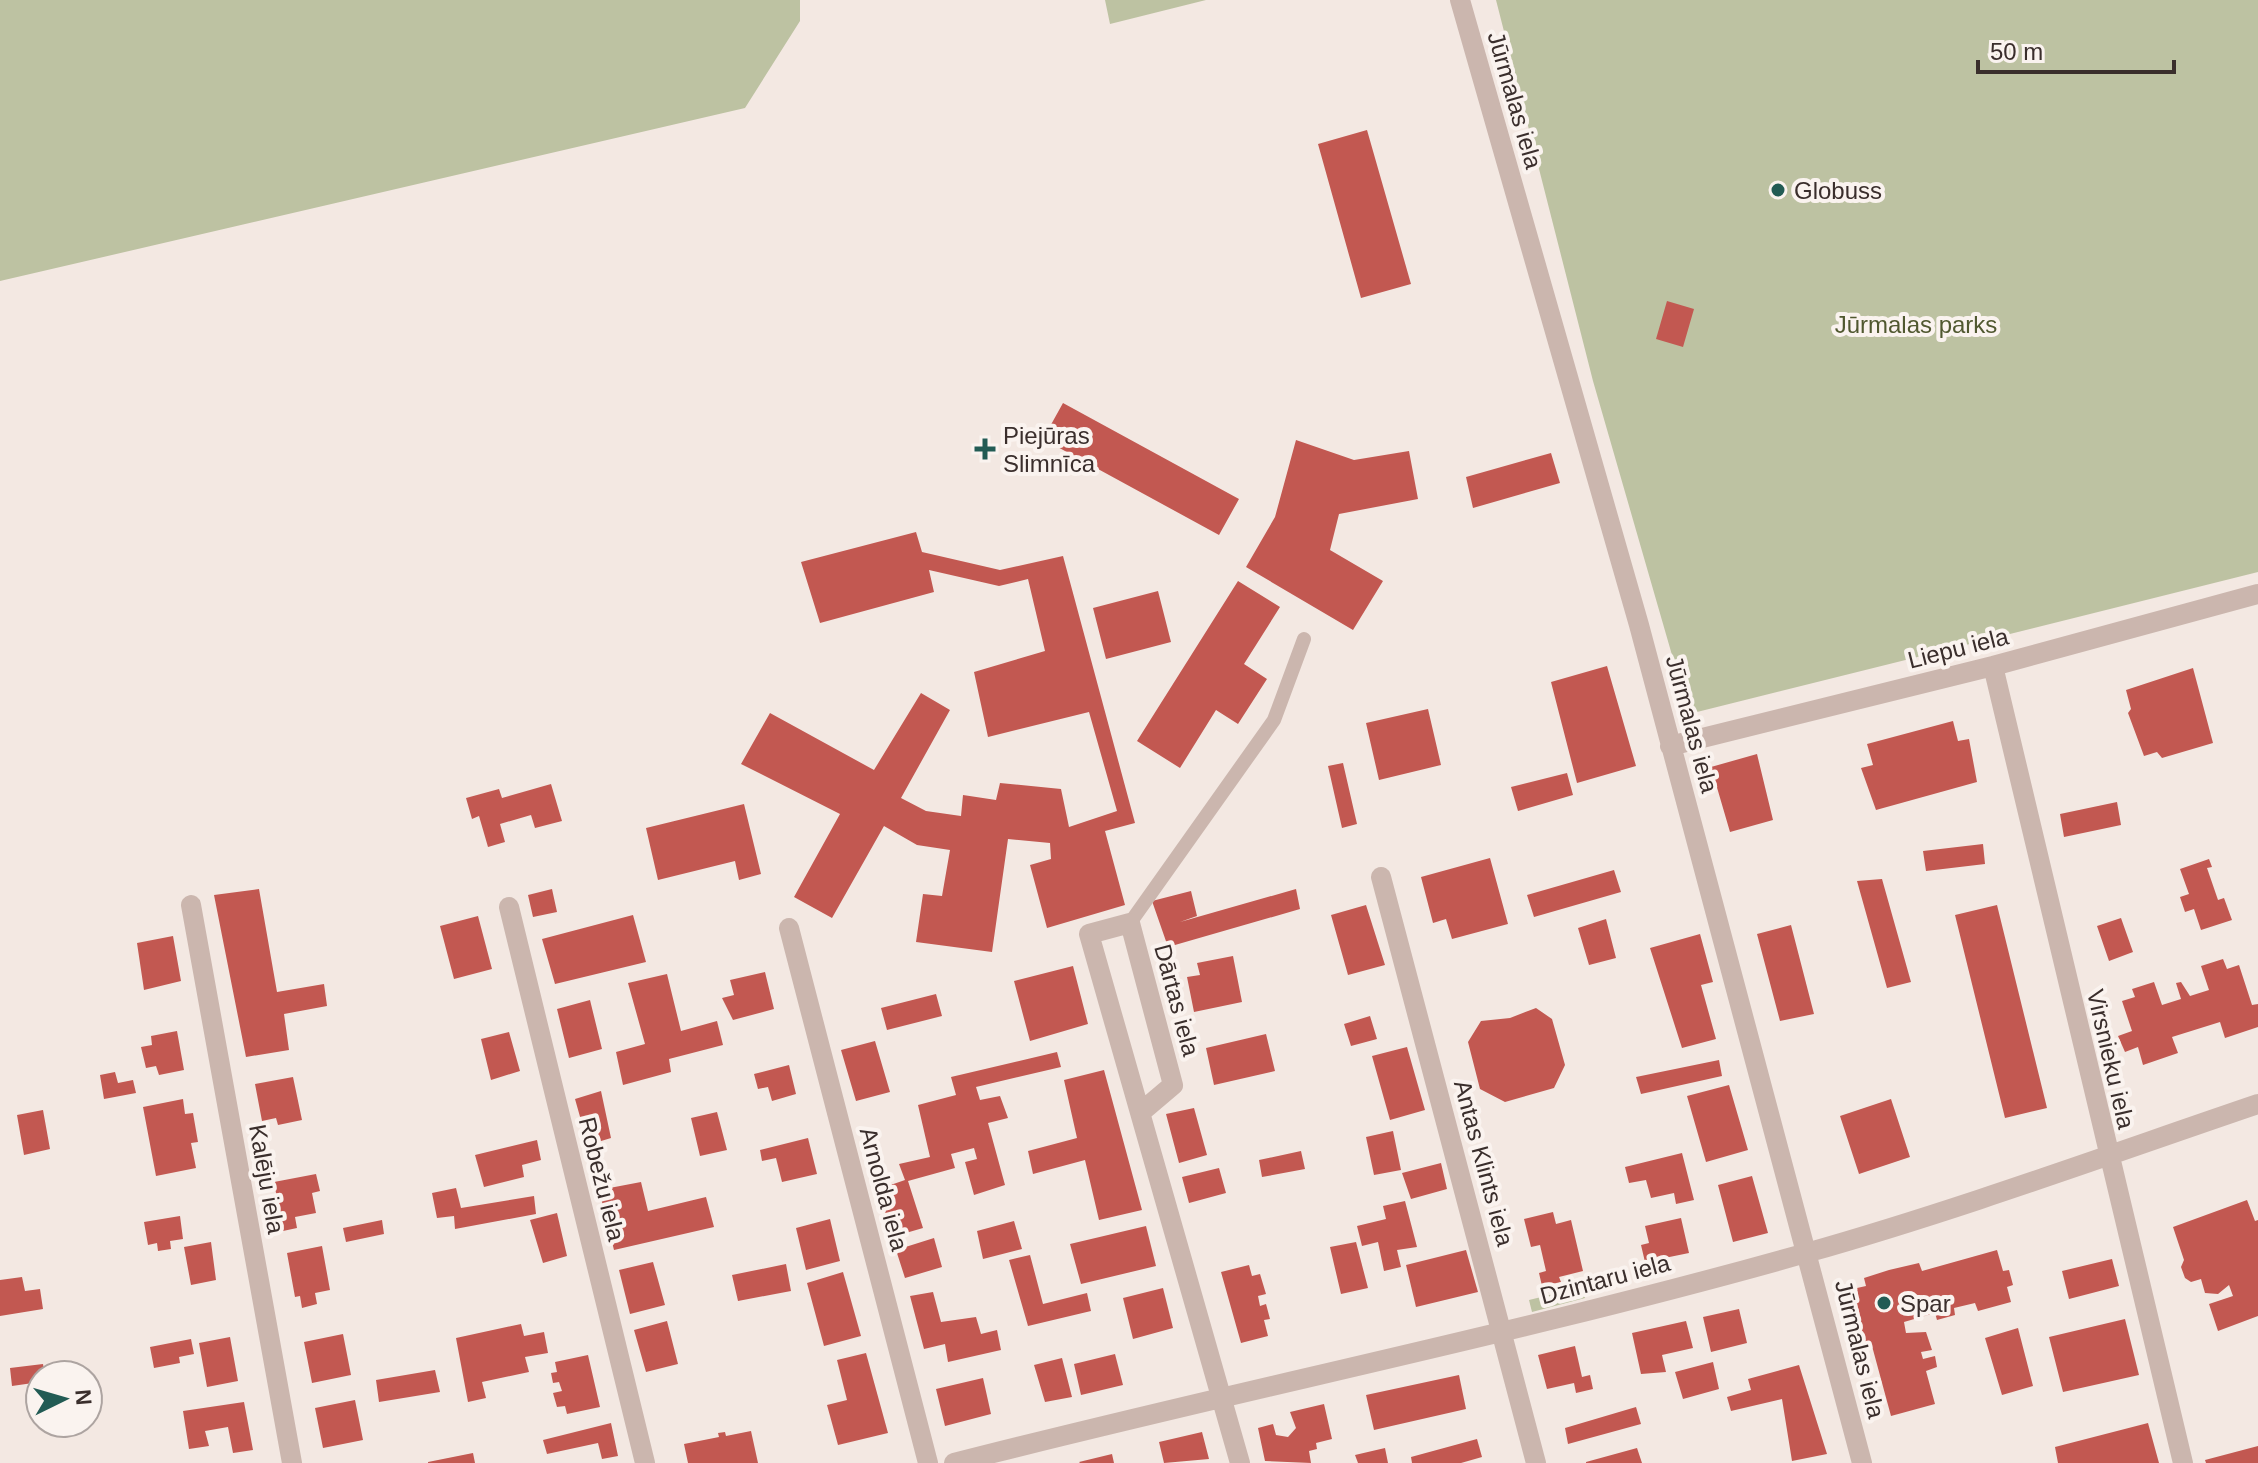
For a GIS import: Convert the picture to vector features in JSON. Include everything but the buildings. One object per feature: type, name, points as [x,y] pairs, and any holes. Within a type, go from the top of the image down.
[{"type":"street","name":"Jūrmalas iela","points":[[1460,0],[1639,625],[1862,1463]]},
{"type":"street","name":"Liepu iela","points":[[1670,746],[1993,666],[2258,594]]},
{"type":"street","name":"Virsnieku iela","points":[[1993,666],[2107,1155],[2183,1463]]},
{"type":"street","name":"Antas Klints iela","points":[[1381,877],[1536,1463]]},
{"type":"street","name":"Kalēju iela","points":[[191,905],[292,1463]]},
{"type":"street","name":"Robežu iela","points":[[509,907],[645,1463]]},
{"type":"street","name":"Dārtas iela","points":[[1140,1113],[1173,1085],[1130,923],[1089,934],[1140,1113],[1222,1397],[1240,1463]]},
{"type":"street","name":"Arnolda iela","points":[[789,928],[928,1463]]},
{"type":"street","name":"Dzintaru iela","points":[[954,1463],[1222,1397],[1503,1333],[1808,1252],[2258,1104]]},
{"type":"lane","points":[[1130,923],[1274,720],[1304,639]]},
{"type":"green space","points":[[0,0],[800,0],[800,21],[745,108],[0,281]]},
{"type":"green space","points":[[1105,0],[1206,0],[1110,24]]},
{"type":"green space","name":"Jūrmalas parks","points":[[1496,0],[2258,0],[2258,572],[1689,714],[1593,381]]},
{"type":"green space","points":[[1582,1287],[1585,1298],[1532,1312],[1529,1300]]},
{"type":"place","name":"Globuss","points":[[1778,190]]},
{"type":"place","name":"Piejūras Slimnīca","points":[[985,449]]},
{"type":"place","name":"Spar","points":[[1884,1303]]}]
